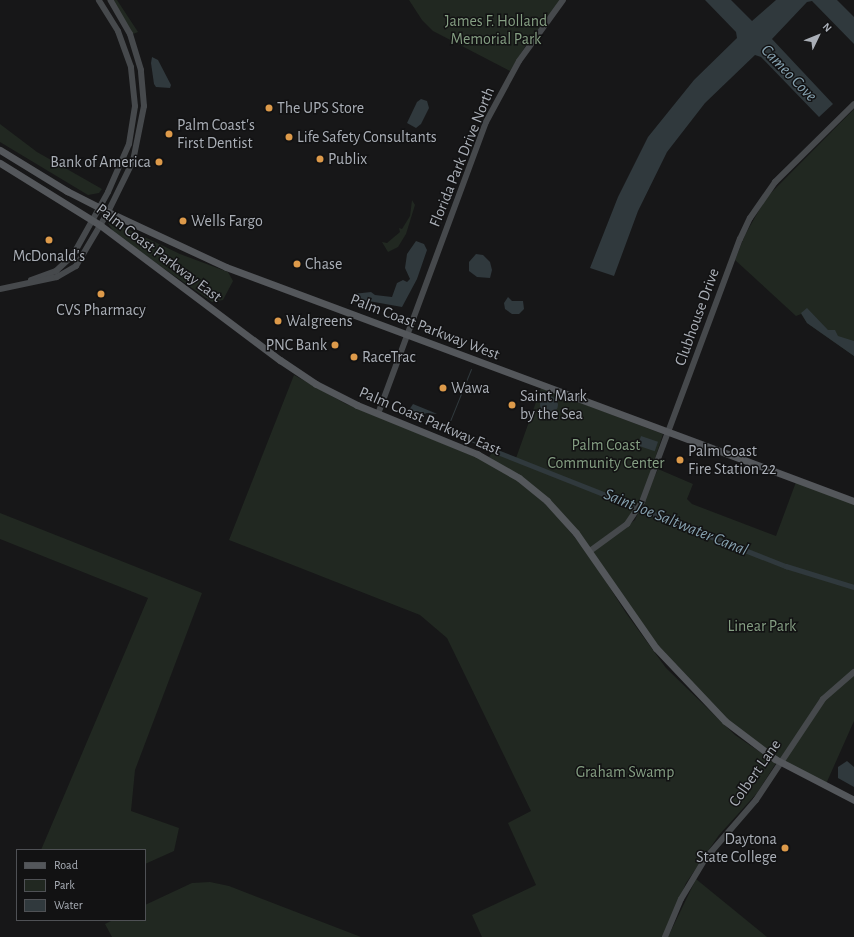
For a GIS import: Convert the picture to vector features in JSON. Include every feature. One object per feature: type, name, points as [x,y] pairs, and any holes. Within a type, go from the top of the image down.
[{"type":"main road","name":"Palm Coast Parkway West","points":[[0,150],[100,208],[226,267],[854,501]]},
{"type":"main road","name":"Palm Coast Parkway East","points":[[0,163],[93,220],[297,372],[329,392],[378,414],[468,450],[514,474],[556,510],[590,551],[643,631],[675,671],[736,732],[780,762],[854,800]]},
{"type":"street","points":[[13,287],[52,272],[63,265],[76,251],[100,208],[128,150],[135,106],[128,56],[116,27],[99,0]]},
{"type":"street","points":[[0,289],[51,279],[67,272],[80,261],[108,212],[137,148],[144,96],[141,70],[134,44],[125,23],[110,0]]},
{"type":"street","name":"Florida Park Drive North","points":[[378,414],[406,335],[489,116],[519,61],[563,0]]},
{"type":"street","name":"Clubhouse Drive","points":[[590,551],[627,524],[639,508],[740,239],[750,218],[776,182],[854,104]]},
{"type":"street","points":[[94,238],[100,233],[111,234]]},
{"type":"street","name":"Colbert Lane","points":[[665,937],[675,911],[699,867],[718,841],[753,803],[823,699],[854,672]]},
{"type":"green space","points":[[112,0],[117,0],[138,32],[133,34]]},
{"type":"green space","name":"James F. Holland Memorial Park","points":[[409,0],[563,0],[528,42],[510,71],[433,31],[422,20]]},
{"type":"green space","points":[[854,109],[854,356],[807,323],[801,314],[796,316],[735,260],[745,235],[766,198]]},
{"type":"green space","points":[[0,124],[37,152],[102,189],[99,193],[88,195],[0,142]]},
{"type":"green space","points":[[412,200],[415,205],[406,234],[398,247],[388,252],[382,242],[387,243],[400,232],[399,228],[402,229],[410,216]]},
{"type":"green space","points":[[109,220],[180,254],[228,272],[233,281],[223,300],[212,302],[156,263],[113,231],[108,223]]},
{"type":"green space","name":"Graham Swamp","points":[[294,375],[346,404],[486,461],[518,480],[551,509],[587,552],[626,613],[666,668],[735,735],[776,763],[757,793],[719,835],[686,883],[663,937],[482,937],[472,915],[536,885],[508,823],[531,811],[447,638],[420,615],[229,540]]},
{"type":"green space","name":"Palm Coast Community Center","points":[[541,388],[663,434],[644,492],[635,510],[625,522],[590,548],[555,506],[489,457],[493,451],[515,461]]},
{"type":"green space","name":"Linear Park","points":[[658,469],[693,484],[687,499],[692,504],[776,536],[796,482],[854,503],[854,721],[826,784],[796,769],[735,728],[656,643],[593,552],[635,520]]},
{"type":"green space","points":[[0,513],[202,593],[135,770],[131,811],[179,828],[174,851],[146,864],[146,849],[41,849],[148,598],[0,539]]},
{"type":"green space","points":[[696,879],[767,937],[668,937]]},
{"type":"green space","points":[[210,882],[229,886],[361,937],[112,937],[105,924],[111,921],[146,921],[146,905],[192,883]]},
{"type":"water","name":"Cameo Cove","points":[[705,0],[731,0],[752,21],[776,0],[837,0],[854,17],[854,44],[812,1],[807,2],[772,39],[833,104],[819,117],[761,57],[755,55],[705,103],[667,152],[638,211],[614,276],[590,268],[618,197],[648,137],[694,80],[737,38],[736,32]]},
{"type":"water","points":[[152,57],[158,60],[171,85],[170,88],[156,87],[154,84],[151,63]]},
{"type":"water","points":[[421,99],[427,101],[429,108],[421,124],[416,128],[407,123],[417,102]]},
{"type":"water","points":[[416,241],[424,244],[427,250],[417,279],[402,307],[352,298],[353,294],[371,292],[375,295],[392,297],[397,283],[403,280],[407,282],[410,279],[405,268],[407,254]]},
{"type":"water","points":[[476,254],[483,255],[490,262],[492,270],[490,278],[477,277],[469,271],[469,262]]},
{"type":"water","points":[[508,297],[512,301],[523,301],[524,309],[519,314],[512,314],[505,309],[504,303]]},
{"type":"water","points":[[807,308],[828,330],[835,330],[838,336],[854,341],[854,356],[807,323],[801,313]]},
{"type":"water","points":[[549,396],[555,399],[558,405],[555,411],[549,414],[543,411],[540,405],[543,399]]},
{"type":"water","points":[[413,404],[437,414],[427,413],[417,416],[409,410]]},
{"type":"water","points":[[641,436],[658,442],[655,451],[638,445]]},
{"type":"water","points":[[847,761],[854,767],[854,787],[838,778],[838,767]]},
{"type":"waterway","points":[[471,369],[446,431],[476,443]]},
{"type":"waterway","points":[[484,446],[500,453]]},
{"type":"waterway","name":"Saint Joe Saltwater Canal","points":[[500,453],[786,566],[854,587]]},
{"type":"place","name":"The UPS Store","points":[[269,108]]},
{"type":"place","name":"Palm Coast's First Dentist","points":[[169,134]]},
{"type":"place","name":"Life Safety Consultants","points":[[289,137]]},
{"type":"place","name":"Publix","points":[[320,159]]},
{"type":"place","name":"Bank of America","points":[[159,162]]},
{"type":"place","name":"Wells Fargo","points":[[183,221]]},
{"type":"place","name":"McDonald's","points":[[49,240]]},
{"type":"place","name":"Chase","points":[[297,264]]},
{"type":"place","name":"CVS Pharmacy","points":[[101,294]]},
{"type":"place","name":"Walgreens","points":[[278,321]]},
{"type":"place","name":"PNC Bank","points":[[335,345]]},
{"type":"place","name":"RaceTrac","points":[[354,357]]},
{"type":"place","name":"Wawa","points":[[443,388]]},
{"type":"place","name":"Saint Mark by the Sea","points":[[512,405]]},
{"type":"place","name":"Palm Coast Fire Station 22","points":[[680,460]]},
{"type":"place","name":"Daytona State College","points":[[785,848]]}]
